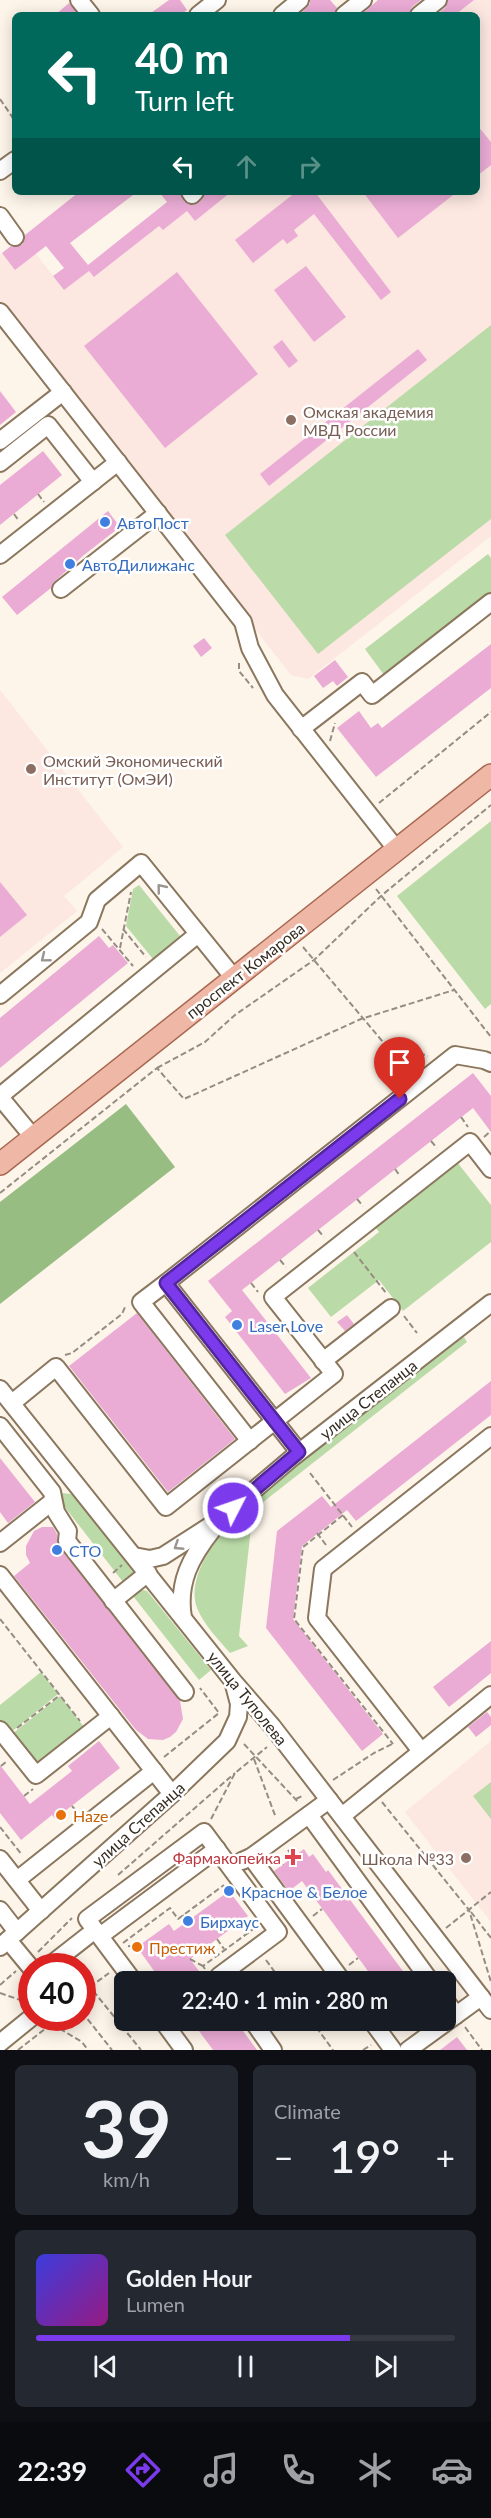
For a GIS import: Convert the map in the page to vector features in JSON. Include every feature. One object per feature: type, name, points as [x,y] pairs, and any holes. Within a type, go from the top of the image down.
[{"type":"main road","name":"проспект Комарова","points":[[0,1164],[491,775]]},
{"type":"street","points":[[79,0],[89,12]]},
{"type":"street","points":[[196,9],[217,0]]},
{"type":"street","points":[[286,12],[300,0]]},
{"type":"street","points":[[345,10],[363,0]]},
{"type":"street","points":[[423,12],[438,0]]},
{"type":"street","points":[[0,216],[15,237]]},
{"type":"street","points":[[0,312],[243,622],[250,648],[275,695],[397,850]]},
{"type":"street","points":[[0,441],[63,392]]},
{"type":"street","points":[[0,463],[48,425],[93,482]]},
{"type":"street","points":[[0,555],[118,462]]},
{"type":"street","points":[[61,589],[158,513]]},
{"type":"street","points":[[301,729],[362,682],[372,695],[491,602]]},
{"type":"street","points":[[0,995],[89,922],[97,900],[141,864],[234,978]]},
{"type":"street","points":[[33,1137],[0,1096],[198,934]]},
{"type":"street","points":[[250,1441],[141,1302],[455,1055],[484,1060],[491,1064]]},
{"type":"street","points":[[12,1403],[56,1367],[166,1507],[334,1374],[273,1297],[470,1142],[491,1169]]},
{"type":"street","points":[[166,1283],[299,1452]]},
{"type":"street","name":"улица Степанца","points":[[134,1556],[150,1559],[163,1556],[219,1520],[299,1452],[491,1302]]},
{"type":"street","points":[[323,1361],[394,1306]]},
{"type":"street","name":"улица Туполева","points":[[0,1389],[233,1681],[276,1731],[486,2004]]},
{"type":"street","points":[[0,1426],[52,1497],[56,1512],[68,1531],[67,1541],[185,1692]]},
{"type":"street","points":[[421,1751],[317,1618],[323,1569],[491,1436]]},
{"type":"street","points":[[0,1543],[71,1477]]},
{"type":"street","name":"улица Степанца","points":[[184,1619],[181,1590],[186,1570],[196,1551],[219,1520]]},
{"type":"street","points":[[113,1601],[148,1574]]},
{"type":"street","points":[[0,1575],[172,1794]]},
{"type":"street","name":"улица Степанца","points":[[9,1940],[172,1794],[226,1741],[237,1735],[239,1704],[233,1681]]},
{"type":"street","points":[[342,1816],[491,1695]]},
{"type":"street","points":[[5,1732],[36,1775],[111,1716]]},
{"type":"street","points":[[237,1735],[252,1721],[276,1731]]},
{"type":"street","points":[[17,1880],[153,1769]]},
{"type":"street","points":[[230,1873],[309,1815],[325,1794]]},
{"type":"street","points":[[309,1815],[424,1971]]},
{"type":"street","points":[[126,1971],[87,1919],[204,1832],[230,1873],[278,1932],[226,1971]]},
{"type":"street","points":[[68,1953],[217,1850]]},
{"type":"street","points":[[251,1857],[342,1971]]},
{"type":"street","points":[[0,1859],[41,1911]]},
{"type":"street","points":[[0,1910],[9,1940],[19,1953]]},
{"type":"street","points":[[456,2015],[486,2004]]},
{"type":"street","points":[[0,2043],[18,2028]]},
{"type":"street","points":[[170,2031],[184,2050]]},
{"type":"street","points":[[260,2031],[273,2050]]},
{"type":"street","points":[[379,2031],[393,2050]]},
{"type":"street","points":[[408,2050],[434,2031]]},
{"type":"path","points":[[0,99],[12,117]]},
{"type":"path","points":[[373,807],[491,712]]},
{"type":"path","points":[[327,749],[336,719]]},
{"type":"path","points":[[0,1193],[157,1068],[205,1042],[235,1015],[314,960],[381,896],[491,806]]},
{"type":"path","points":[[365,875],[491,1037]]},
{"type":"path","points":[[120,950],[132,886],[123,893]]},
{"type":"path","points":[[102,928],[138,973]]},
{"type":"path","points":[[123,929],[151,963]]},
{"type":"path","points":[[292,933],[361,1019],[383,1042],[447,1062]]},
{"type":"path","points":[[157,1068],[184,1099],[361,1019],[454,990]]},
{"type":"path","points":[[461,1117],[466,1124]]},
{"type":"path","points":[[485,1136],[491,1131]]},
{"type":"path","points":[[431,1140],[437,1148]]},
{"type":"path","points":[[395,1169],[400,1176]]},
{"type":"path","points":[[357,1199],[363,1206]]},
{"type":"path","points":[[318,1230],[324,1237]]},
{"type":"path","points":[[345,1240],[417,1333]]},
{"type":"path","points":[[280,1260],[286,1267]]},
{"type":"path","points":[[251,1283],[256,1290]]},
{"type":"path","points":[[58,1357],[72,1353],[89,1340],[122,1314],[128,1302]]},
{"type":"path","points":[[310,1473],[362,1538]]},
{"type":"path","points":[[343,1515],[303,1547],[294,1619],[393,1744]]},
{"type":"path","points":[[0,1619],[86,1728]]},
{"type":"path","points":[[5,1732],[60,1695]]},
{"type":"path","points":[[153,1769],[219,1713]]},
{"type":"path","points":[[118,1875],[254,1757],[276,1731]]},
{"type":"path","points":[[237,1735],[254,1757],[309,1815]]},
{"type":"path","points":[[325,1794],[374,1753],[410,1736]]},
{"type":"path","points":[[254,1757],[282,1835]]},
{"type":"path","points":[[1,1766],[6,1762]]},
{"type":"path","points":[[204,1832],[235,1773]]},
{"type":"path","points":[[373,1790],[491,1938]]},
{"type":"path","points":[[24,1796],[29,1791]]},
{"type":"path","points":[[72,1806],[78,1813]]},
{"type":"path","points":[[0,1827],[22,1854]]},
{"type":"path","points":[[289,1851],[293,1857]]},
{"type":"path","points":[[279,1858],[283,1865]]},
{"type":"path","points":[[137,1947],[120,1945],[170,1908],[178,1919],[230,1873]]},
{"type":"path","points":[[435,1937],[491,1893]]},
{"type":"path","points":[[312,1917],[322,1909]]},
{"type":"path","points":[[469,1910],[491,1982]]},
{"type":"path","points":[[183,1915],[188,1921]]},
{"type":"path","points":[[52,1939],[73,1916]]},
{"type":"path","points":[[217,1939],[225,1950]]},
{"type":"path","points":[[257,1948],[274,1971]]},
{"type":"path","points":[[348,1971],[348,1966],[358,1958]]},
{"type":"path","points":[[190,1959],[203,1966]]},
{"type":"path","points":[[96,1983],[121,1964]]},
{"type":"path","points":[[0,1993],[18,1999]]},
{"type":"path","points":[[96,1994],[141,2050]]},
{"type":"path","points":[[456,2015],[482,2050]]},
{"type":"path","points":[[96,2030],[112,2050]]},
{"type":"path","points":[[18,2050],[42,2031]]},
{"type":"path","points":[[63,2031],[82,2042],[88,2050]]},
{"type":"path","points":[[319,2031],[333,2050]]},
{"type":"shaded area","name":"Омская академия МВД России","points":[[474,0],[491,0],[491,536],[308,679],[291,675],[0,304],[0,255],[23,237],[64,290],[89,271],[95,277],[159,226],[163,230],[187,211],[195,221],[227,195],[480,195],[480,12],[459,12]]},
{"type":"shaded area","name":"Омский Экономический Институт (ОмЭИ)","points":[[0,690],[123,847],[64,896],[77,911],[0,973]]},
{"type":"shaded area","name":"Школа №33","points":[[491,1741],[491,1922],[405,1812]]},
{"type":"green space","points":[[491,325],[491,519],[318,654],[225,535]]},
{"type":"green space","points":[[488,554],[491,558],[491,592],[384,675],[365,649]]},
{"type":"green space","points":[[491,821],[491,1004],[485,1009],[397,896]]},
{"type":"green space","points":[[139,885],[180,936],[153,959],[126,926],[133,889]]},
{"type":"green space","points":[[126,1104],[175,1167],[0,1304],[0,1202]]},
{"type":"green space","points":[[457,1162],[491,1205],[491,1242],[403,1311],[379,1280],[331,1317],[308,1288],[379,1232],[375,1227]]},
{"type":"green space","points":[[464,1337],[467,1342],[253,1510],[239,1636],[248,1646],[230,1653],[203,1620],[197,1608],[195,1594],[196,1580],[202,1565],[219,1537],[249,1503],[449,1344]]},
{"type":"green space","points":[[62,1493],[71,1494],[77,1500],[134,1573],[123,1582],[57,1497]]},
{"type":"green space","points":[[142,1590],[147,1591],[211,1670],[199,1680],[133,1596]]},
{"type":"green space","points":[[41,1672],[58,1694],[10,1733],[0,1720],[0,1705]]},
{"type":"green space","points":[[60,1696],[84,1727],[36,1765],[12,1734]]},
{"type":"green space","points":[[491,1782],[491,1819],[473,1796]]},
{"type":"building","points":[[169,0],[180,0],[187,10],[184,12],[152,12]]},
{"type":"building","points":[[310,0],[330,0],[337,8],[335,12],[302,12],[310,4]]},
{"type":"building","points":[[378,0],[421,0],[412,7],[410,12],[364,12]]},
{"type":"building","points":[[448,0],[474,0],[459,12],[440,12],[445,8]]},
{"type":"building","points":[[69,3],[76,12],[58,12]]},
{"type":"building","points":[[480,129],[491,142],[491,165],[480,174]]},
{"type":"building","points":[[75,195],[133,195],[70,243],[88,265],[167,202],[161,195],[181,195],[184,201],[193,205],[204,195],[227,195],[195,221],[187,211],[163,230],[159,226],[94,277],[89,271],[64,290],[53,276],[64,268],[46,246],[15,270],[2,253],[11,246],[22,245],[25,235]]},
{"type":"building","points":[[292,195],[317,195],[391,292],[381,300],[314,214],[294,230],[298,236],[287,244],[283,239],[253,263],[235,240]]},
{"type":"building","points":[[365,195],[453,195],[398,238]]},
{"type":"building","points":[[306,266],[346,317],[314,342],[274,290]]},
{"type":"building","points":[[177,272],[258,374],[165,448],[84,346]]},
{"type":"building","points":[[282,340],[298,361],[289,368],[273,347]]},
{"type":"building","points":[[418,349],[427,360],[269,486],[260,474]]},
{"type":"building","points":[[0,391],[16,412],[0,425]]},
{"type":"building","points":[[43,451],[62,475],[0,525],[0,485]]},
{"type":"building","points":[[108,511],[120,527],[84,555],[55,581],[51,588],[17,615],[2,597]]},
{"type":"building","points":[[204,638],[212,648],[201,657],[193,646]]},
{"type":"building","points":[[491,644],[491,688],[376,777],[337,728],[359,711],[371,728],[378,723],[382,728]]},
{"type":"building","points":[[335,660],[348,677],[337,686],[333,681],[323,688],[314,676]]},
{"type":"building","points":[[0,882],[27,915],[0,937]]},
{"type":"building","points":[[99,936],[109,948],[113,945],[128,963],[0,1068],[0,1018]]},
{"type":"building","points":[[473,1073],[491,1096],[491,1132],[473,1108],[242,1290],[311,1378],[285,1394],[225,1317],[232,1311],[208,1281]]},
{"type":"building","points":[[137,1313],[235,1439],[168,1492],[69,1366]]},
{"type":"building","points":[[347,1315],[354,1324],[345,1331],[337,1322]]},
{"type":"building","points":[[491,1381],[491,1415],[356,1521],[347,1510],[302,1546],[293,1619],[383,1734],[362,1751],[266,1628],[277,1531],[322,1496],[331,1507]]},
{"type":"building","points":[[0,1458],[35,1502],[8,1523],[0,1512]]},
{"type":"building","points":[[42,1527],[53,1527],[57,1534],[59,1547],[180,1701],[183,1719],[176,1732],[170,1737],[163,1740],[148,1739],[136,1730],[14,1576],[30,1563],[26,1555],[26,1546],[34,1531]]},
{"type":"building","points":[[491,1641],[491,1673],[449,1707],[433,1687]]},
{"type":"building","points":[[487,1712],[491,1717],[491,1725],[476,1737],[468,1727]]},
{"type":"building","points":[[99,1741],[120,1768],[55,1819],[52,1815],[21,1840],[0,1813],[0,1765],[30,1804],[72,1771],[68,1766]]},
{"type":"building","points":[[304,1849],[309,1857],[313,1854],[326,1872],[328,1870],[403,1971],[368,1971],[302,1881],[289,1891],[274,1871]]},
{"type":"building","points":[[229,1891],[248,1916],[190,1959],[199,1971],[154,1971],[137,1947],[169,1924],[174,1931]]},
{"type":"building","points":[[199,2031],[243,2031],[257,2050],[213,2050]]},
{"type":"building","points":[[457,2037],[467,2050],[440,2050]]},
{"type":"place","name":"Омская академия МВД России","points":[[291,420]]},
{"type":"place","name":"АвтоПост","points":[[105,522]]},
{"type":"place","name":"АвтоДилижанс","points":[[70,564]]},
{"type":"place","name":"Омский Экономический Институт (ОмЭИ)","points":[[31,769]]},
{"type":"place","name":"Laser Love","points":[[237,1325]]},
{"type":"place","name":"СТО","points":[[57,1550]]},
{"type":"place","name":"Haze","points":[[61,1815]]},
{"type":"place","name":"Фармакопейка","points":[[293,1857]]},
{"type":"place","name":"Школа №33","points":[[466,1858]]},
{"type":"place","name":"Красное & Белое","points":[[229,1891]]},
{"type":"place","name":"Бирхаус","points":[[188,1921]]},
{"type":"place","name":"Престиж","points":[[137,1947]]},
{"type":"route","points":[[233,1508],[299,1452],[166,1283],[400,1099]]}]
